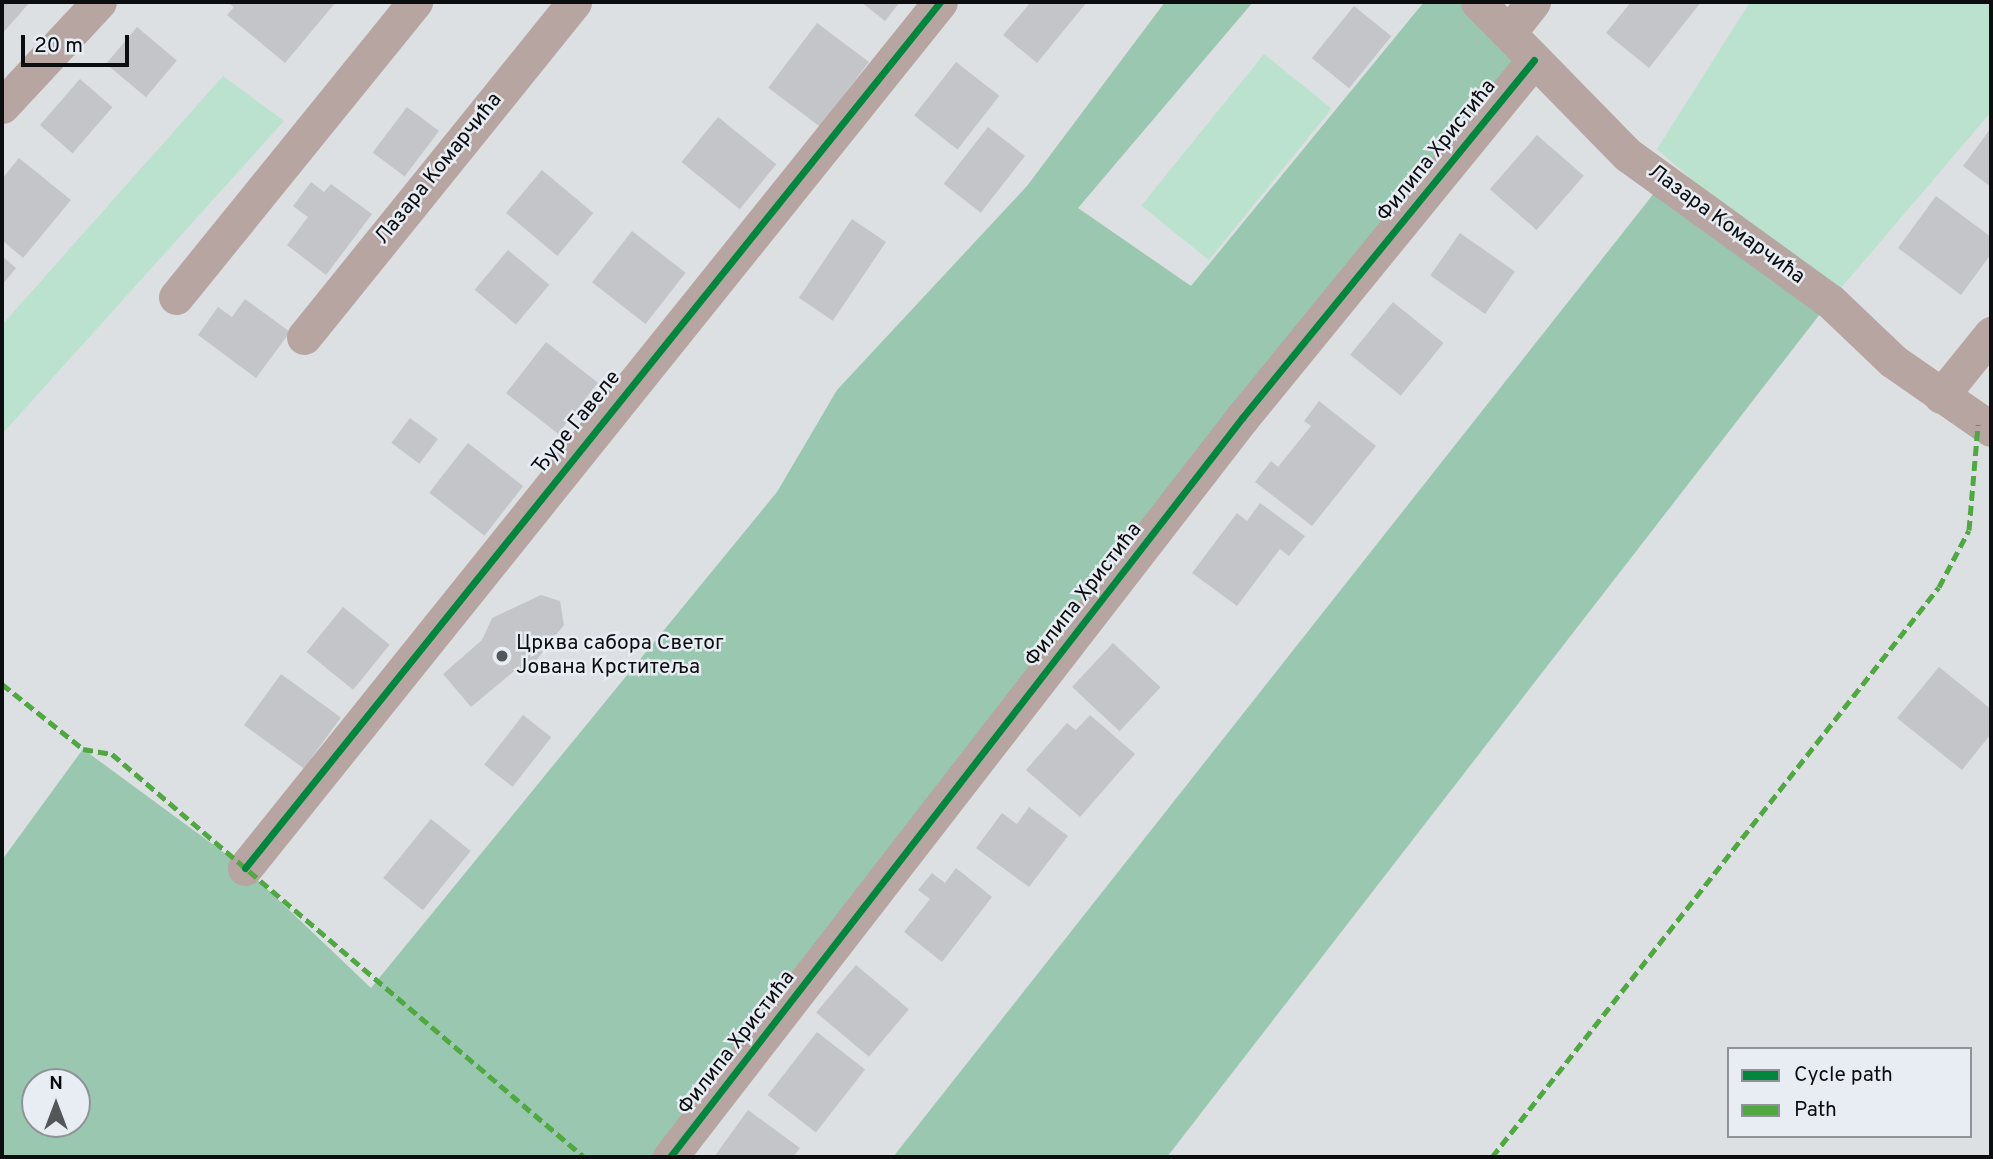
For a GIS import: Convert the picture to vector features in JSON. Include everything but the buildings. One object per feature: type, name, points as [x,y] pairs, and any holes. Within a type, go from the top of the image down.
[{"type":"street","points":[[2,106],[99,2]]},
{"type":"street","points":[[176,297],[415,2]]},
{"type":"street","name":"Лазара Комарчића","points":[[304,337],[574,2]]},
{"type":"street","name":"Ђуре Гавеле","points":[[245,868],[940,2]]},
{"type":"street","name":"Лазара Комарчића","points":[[1479,2],[1511,30],[1534,60],[1628,155],[1830,301],[1894,361],[1991,429]]},
{"type":"street","points":[[1511,30],[1533,2]]},
{"type":"street","name":"Филипа Христића","points":[[670,1157],[1242,418],[1534,60]]},
{"type":"street","points":[[1941,396],[1991,334]]},
{"type":"green space","points":[[1165,2],[1253,2],[1078,208],[1191,286],[1424,2],[1478,2],[1534,60],[670,1157],[2,1157],[2,860],[83,749],[245,868],[371,988],[777,492],[837,390],[1027,186]]},
{"type":"green space","points":[[1750,2],[1991,2],[1991,112],[1830,301],[1657,149]]},
{"type":"green space","points":[[1264,54],[1332,109],[1209,260],[1141,206]]},
{"type":"green space","points":[[223,76],[284,121],[2,434],[2,325]]},
{"type":"green space","points":[[1666,178],[1830,301],[1167,1157],[893,1157]]},
{"type":"marked path","points":[[1492,1157],[1939,587],[1969,530],[1978,424]]},
{"type":"marked path","points":[[2,684],[83,749],[112,754],[584,1157]]},
{"type":"cycle path","points":[[245,868],[940,2]]},
{"type":"cycle path","points":[[670,1157],[1242,418],[1534,60]]},
{"type":"place","name":"Црква сабора Светог Јована Крститеља","points":[[502,656]]}]
